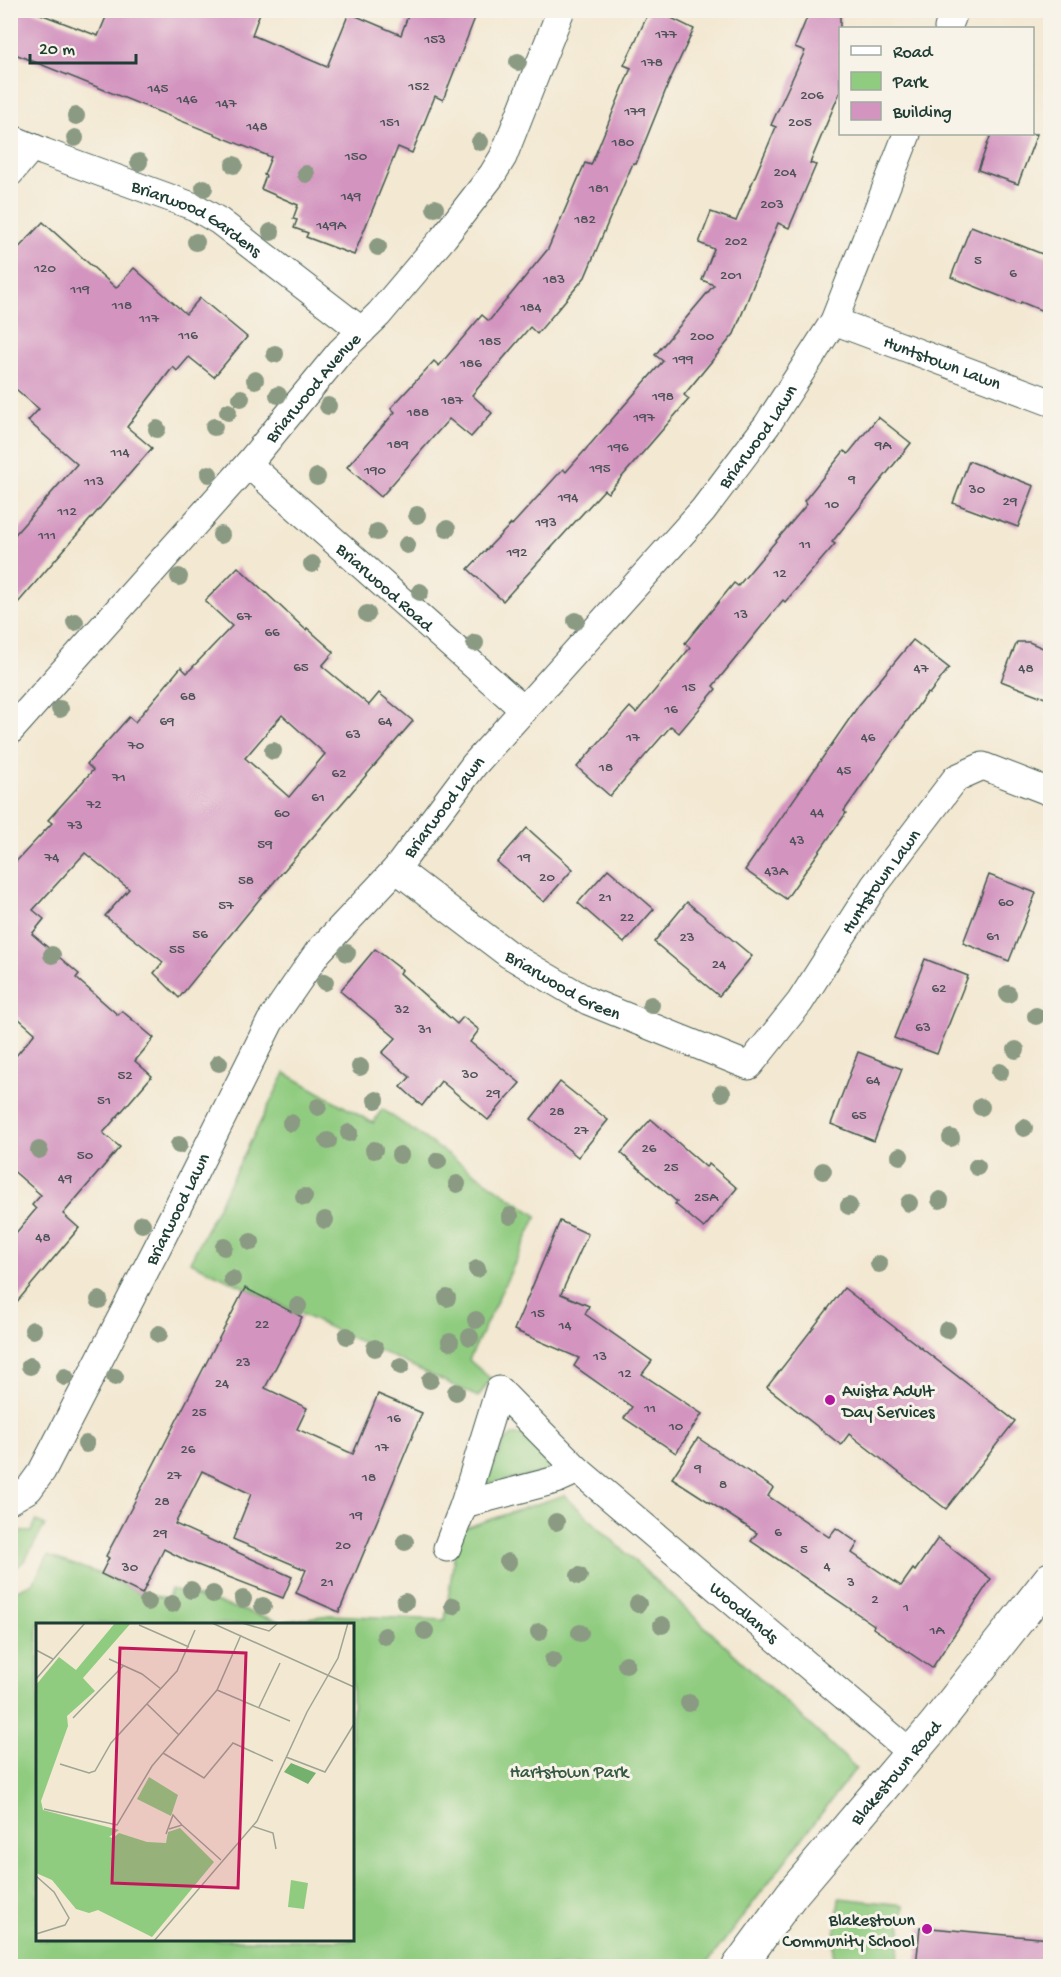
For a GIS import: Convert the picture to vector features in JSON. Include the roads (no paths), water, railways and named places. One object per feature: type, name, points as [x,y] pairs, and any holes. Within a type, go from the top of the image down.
[{"type":"street","name":"Briarwood Avenue","points":[[10,731],[248,464],[340,352],[362,331],[427,258],[492,175],[503,157],[561,10]]},
{"type":"street","points":[[948,27],[955,10]]},
{"type":"street","name":"Briarwood Lawn","points":[[10,1500],[29,1489],[42,1471],[270,1022],[318,952],[396,869],[474,765],[703,510],[767,425],[834,321],[907,135]]},
{"type":"street","name":"Briarwood Gardens","points":[[21,142],[195,207],[219,221],[362,331]]},
{"type":"street","points":[[10,173],[21,142]]},
{"type":"street","name":"Huntstown Lawn","points":[[834,321],[1050,402]]},
{"type":"street","name":"Briarwood Road","points":[[248,464],[524,710]]},
{"type":"street","name":"Huntstown Lawn","points":[[749,1066],[800,1002],[874,886],[956,778],[983,766],[1050,792]]},
{"type":"street","name":"Briarwood Green","points":[[396,869],[508,954],[588,1001],[749,1066]]},
{"type":"street","name":"Woodlands","points":[[447,1548],[464,1504],[499,1390],[578,1470],[911,1753]]},
{"type":"street","points":[[464,1504],[556,1480],[578,1470]]},
{"type":"street","name":"Blakestown Road","points":[[739,1966],[792,1894],[911,1753],[1050,1579]]},
{"type":"place","name":"Avista Adult Day Services","points":[[830,1400]]},
{"type":"place","name":"Blakestown Community School","points":[[927,1929]]},
{"type":"park label","name":"Hartstown Park","points":[[569,1771]]}]
